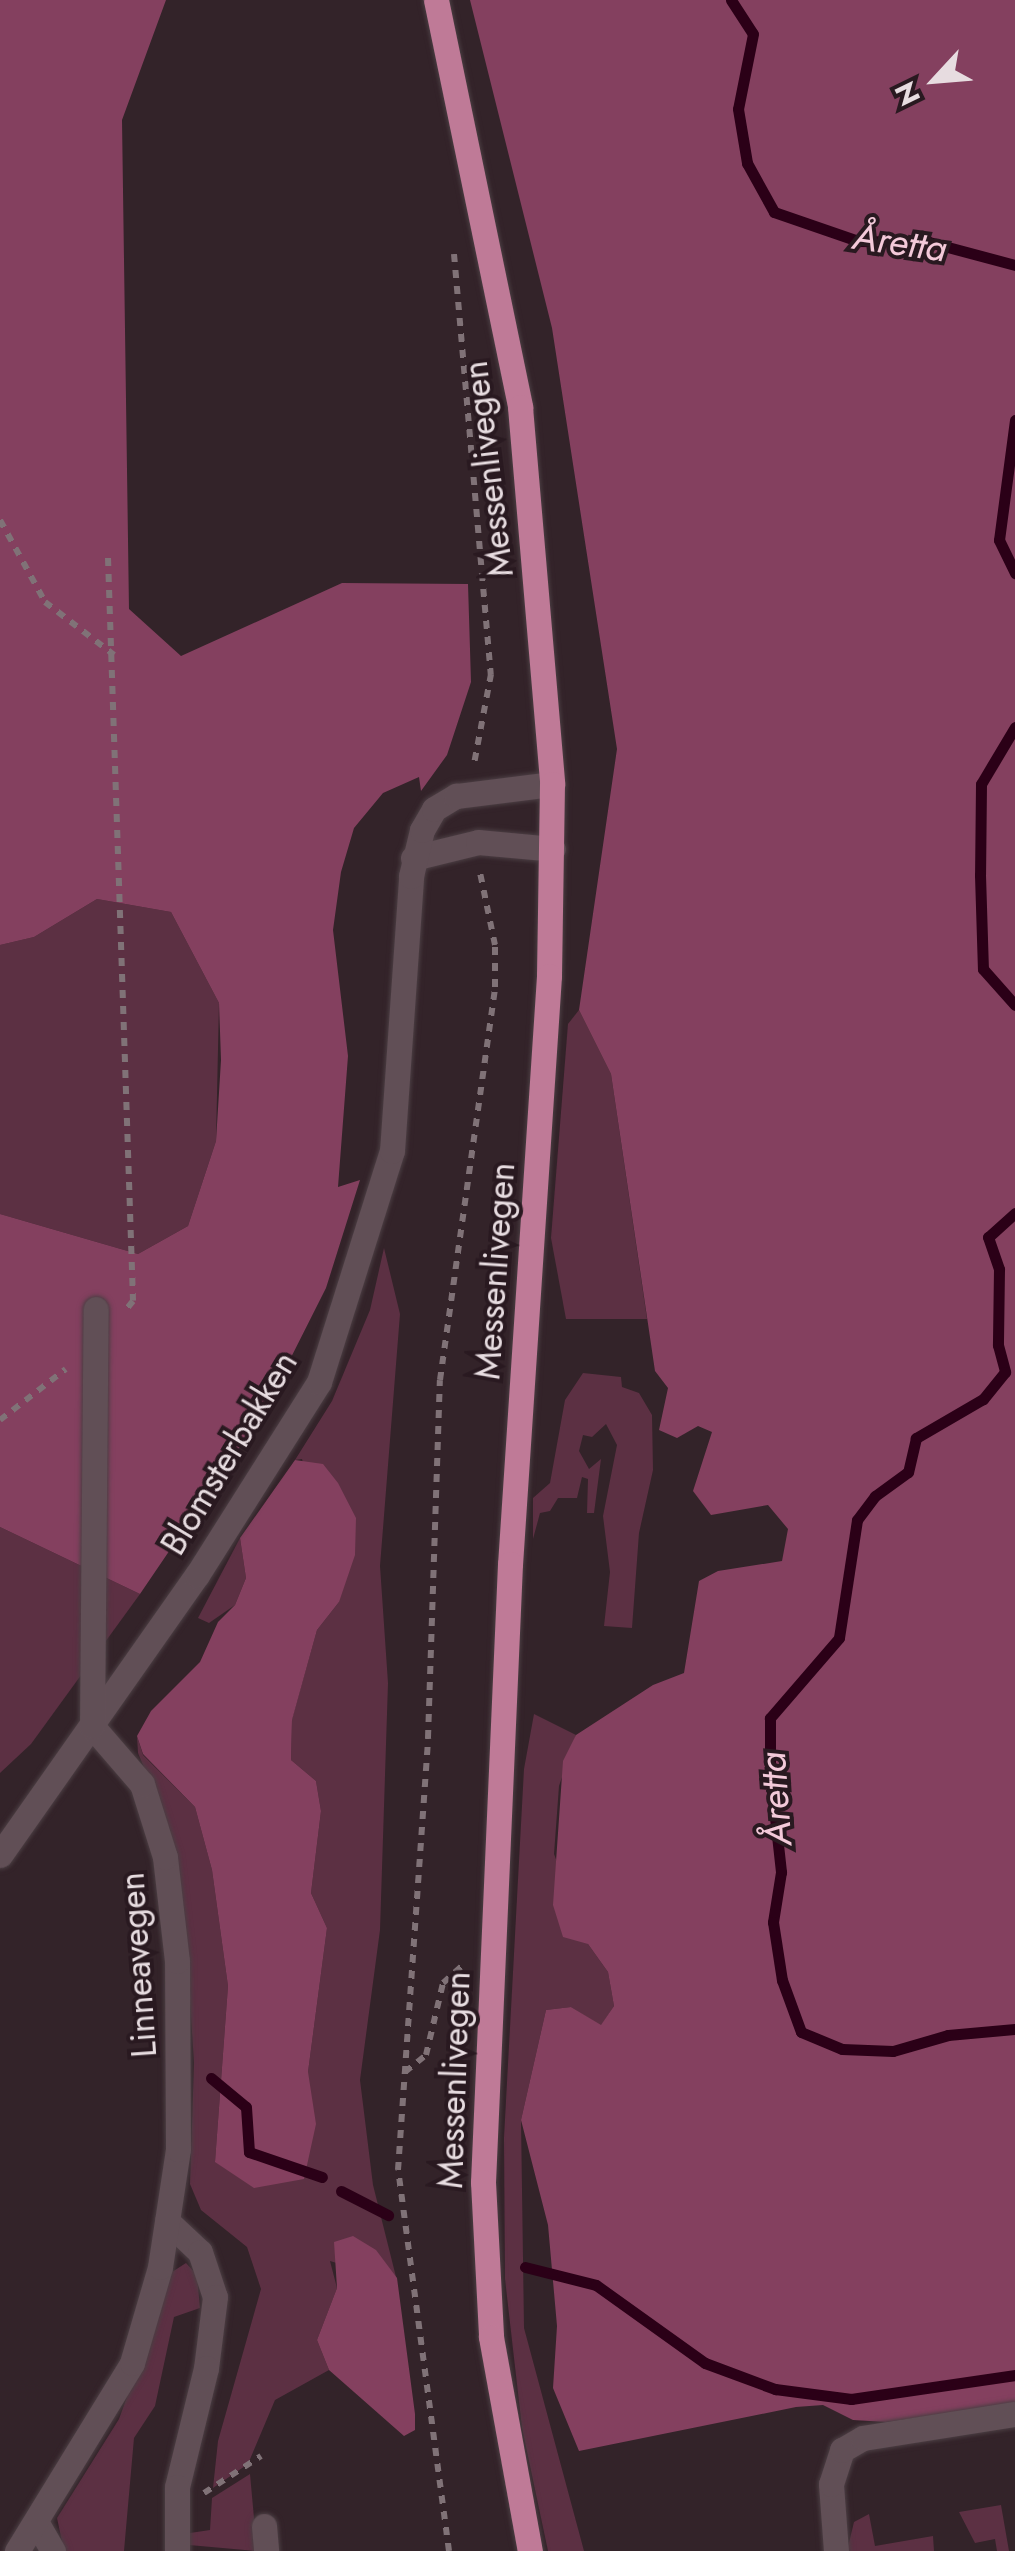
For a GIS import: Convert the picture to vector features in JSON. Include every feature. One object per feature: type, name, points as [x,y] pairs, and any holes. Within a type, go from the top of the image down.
[{"type":"main road","name":"Messenlivegen","points":[[436,0],[520,407],[552,784],[553,849],[493,1966],[486,2263],[502,2420],[530,2551]]},
{"type":"street","name":"Blomsterbakken","points":[[0,1855],[291,1432],[340,1331],[392,1151],[413,858],[434,809],[456,796],[552,784]]},
{"type":"street","points":[[413,858],[478,842],[553,849]]},
{"type":"street","points":[[92,1726],[96,1310]]},
{"type":"street","name":"Linneavegen","points":[[17,2551],[38,2525],[132,2363],[166,2220],[181,2083],[165,1857],[142,1784],[92,1726]]},
{"type":"street","points":[[166,2220],[200,2252],[215,2297],[206,2368],[177,2487],[177,2551]]},
{"type":"street","points":[[836,2551],[831,2484],[842,2450],[863,2438],[1015,2414]]},
{"type":"street","points":[[38,2525],[53,2551]]},
{"type":"path","points":[[454,245],[490,674],[472,774]]},
{"type":"path","points":[[0,520],[45,602],[114,656]]},
{"type":"path","points":[[0,1420],[96,1344],[134,1301],[108,558]]},
{"type":"path","points":[[449,2551],[398,2170],[428,1738],[440,1380],[495,987],[496,945],[478,867]]},
{"type":"path","points":[[405,2072],[426,2054],[449,1972],[466,1964],[493,1966]]},
{"type":"path","points":[[177,2487],[216,2490],[261,2456]]},
{"type":"shaded area","points":[[0,0],[166,0],[122,120],[129,609],[181,656],[342,583],[468,584],[471,682],[447,755],[421,791],[419,777],[383,793],[354,828],[341,872],[333,930],[348,1056],[338,1187],[360,1180],[326,1288],[263,1413],[140,1594],[0,1527],[0,1214],[138,1254],[188,1226],[216,1141],[221,1060],[219,1003],[171,912],[97,899],[34,937],[0,945]]},
{"type":"shaded area","points":[[470,0],[1015,0],[1015,2404],[886,2422],[853,2420],[823,2405],[796,2407],[579,2451],[553,2388],[557,2326],[548,2225],[521,2120],[546,2010],[571,2007],[601,2025],[614,2006],[608,1972],[588,1944],[563,1937],[553,1905],[563,1761],[576,1735],[653,1685],[684,1673],[699,1581],[718,1571],[782,1561],[788,1529],[768,1505],[711,1515],[693,1491],[712,1432],[698,1426],[677,1438],[659,1430],[668,1388],[655,1371],[611,1074],[579,1010],[617,749],[552,328]]},
{"type":"shaded area","points":[[97,899],[171,912],[219,1003],[216,1141],[188,1226],[138,1254],[0,1214],[0,945],[34,937]]},
{"type":"shaded area","points":[[579,1010],[611,1074],[647,1319],[566,1319],[551,1238],[568,1024]]},
{"type":"shaded area","points":[[384,1248],[400,1314],[380,1566],[388,1683],[380,1930],[360,2080],[373,2185],[397,2281],[330,2261],[337,2288],[317,2340],[329,2370],[275,2400],[248,2464],[213,2488],[218,2441],[261,2289],[247,2247],[201,2210],[190,2184],[194,2063],[184,1908],[170,1830],[138,1753],[137,1736],[143,1755],[195,1807],[212,1870],[228,1986],[215,2162],[308,2072],[327,1928],[311,1893],[321,1811],[316,1781],[291,1760],[292,1719],[317,1630],[339,1602],[302,1459],[295,1460],[332,1401],[370,1310]]},
{"type":"shaded area","points":[[583,1373],[621,1377],[622,1387],[639,1393],[652,1415],[653,1470],[639,1533],[632,1628],[604,1626],[610,1572],[603,1516],[617,1445],[606,1424],[592,1437],[583,1435],[579,1451],[589,1469],[601,1459],[594,1513],[587,1513],[588,1479],[582,1477],[577,1498],[558,1498],[550,1511],[540,1513],[533,1539],[533,1498],[550,1483],[565,1400]]},
{"type":"shaded area","points":[[295,1460],[323,1464],[338,1483],[356,1518],[355,1555],[339,1602],[317,1630],[292,1720],[291,1760],[316,1781],[321,1811],[311,1893],[327,1928],[308,2072],[316,2124],[304,2179],[254,2188],[215,2162],[228,1986],[212,1870],[195,1807],[143,1754],[137,1736],[151,1711],[200,1662],[218,1622],[235,1605],[246,1578],[240,1538]]},
{"type":"shaded area","points":[[0,1527],[140,1594],[31,1744],[0,1773]]},
{"type":"shaded area","points":[[240,1538],[246,1578],[235,1605],[209,1623],[198,1618]]},
{"type":"shaded area","points":[[534,1714],[576,1735],[559,1786],[554,1854],[588,1944],[608,1972],[614,2006],[601,2026],[571,2007],[546,2010],[521,2120],[524,2328],[584,2551],[548,2551],[522,2428],[505,2279],[504,2138],[524,1769]]},
{"type":"shaded area","points":[[353,2236],[376,2250],[397,2278],[415,2414],[415,2430],[404,2436],[329,2370],[317,2340],[337,2288],[334,2242]]},
{"type":"shaded area","points":[[186,2263],[197,2275],[200,2308],[174,2317],[155,2406],[134,2438],[124,2551],[64,2551],[57,2518],[119,2419],[172,2272]]},
{"type":"shaded area","points":[[250,2474],[257,2551],[189,2545],[190,2533],[210,2530],[212,2498]]},
{"type":"shaded area","points":[[1001,2505],[1009,2551],[997,2551],[995,2539],[975,2543],[959,2512]]},
{"type":"shaded area","points":[[869,2514],[875,2546],[933,2536],[934,2551],[847,2551],[854,2522]]},
{"type":"waterway","name":"Åretta","points":[[731,0],[753,34],[738,109],[747,163],[774,212],[858,241],[929,242],[1015,265]]},
{"type":"waterway","name":"Åretta","points":[[1015,420],[999,540],[1015,573]]},
{"type":"waterway","name":"Åretta","points":[[1015,727],[981,784],[980,875],[983,969],[1015,1005]]},
{"type":"waterway","name":"Åretta","points":[[1015,1213],[988,1237],[999,1269],[998,1345],[1005,1372],[983,1399],[916,1438],[908,1472],[875,1496],[857,1520],[839,1638],[770,1718],[770,1772],[781,1872],[773,1922],[782,1980],[801,2032],[842,2049],[893,2051],[948,2035],[1015,2029]]},
{"type":"waterway","points":[[211,2078],[246,2107],[249,2152],[322,2177]]},
{"type":"waterway","points":[[341,2191],[388,2215]]},
{"type":"waterway","points":[[525,2267],[596,2285],[705,2363],[775,2389],[851,2399],[1015,2375]]}]
